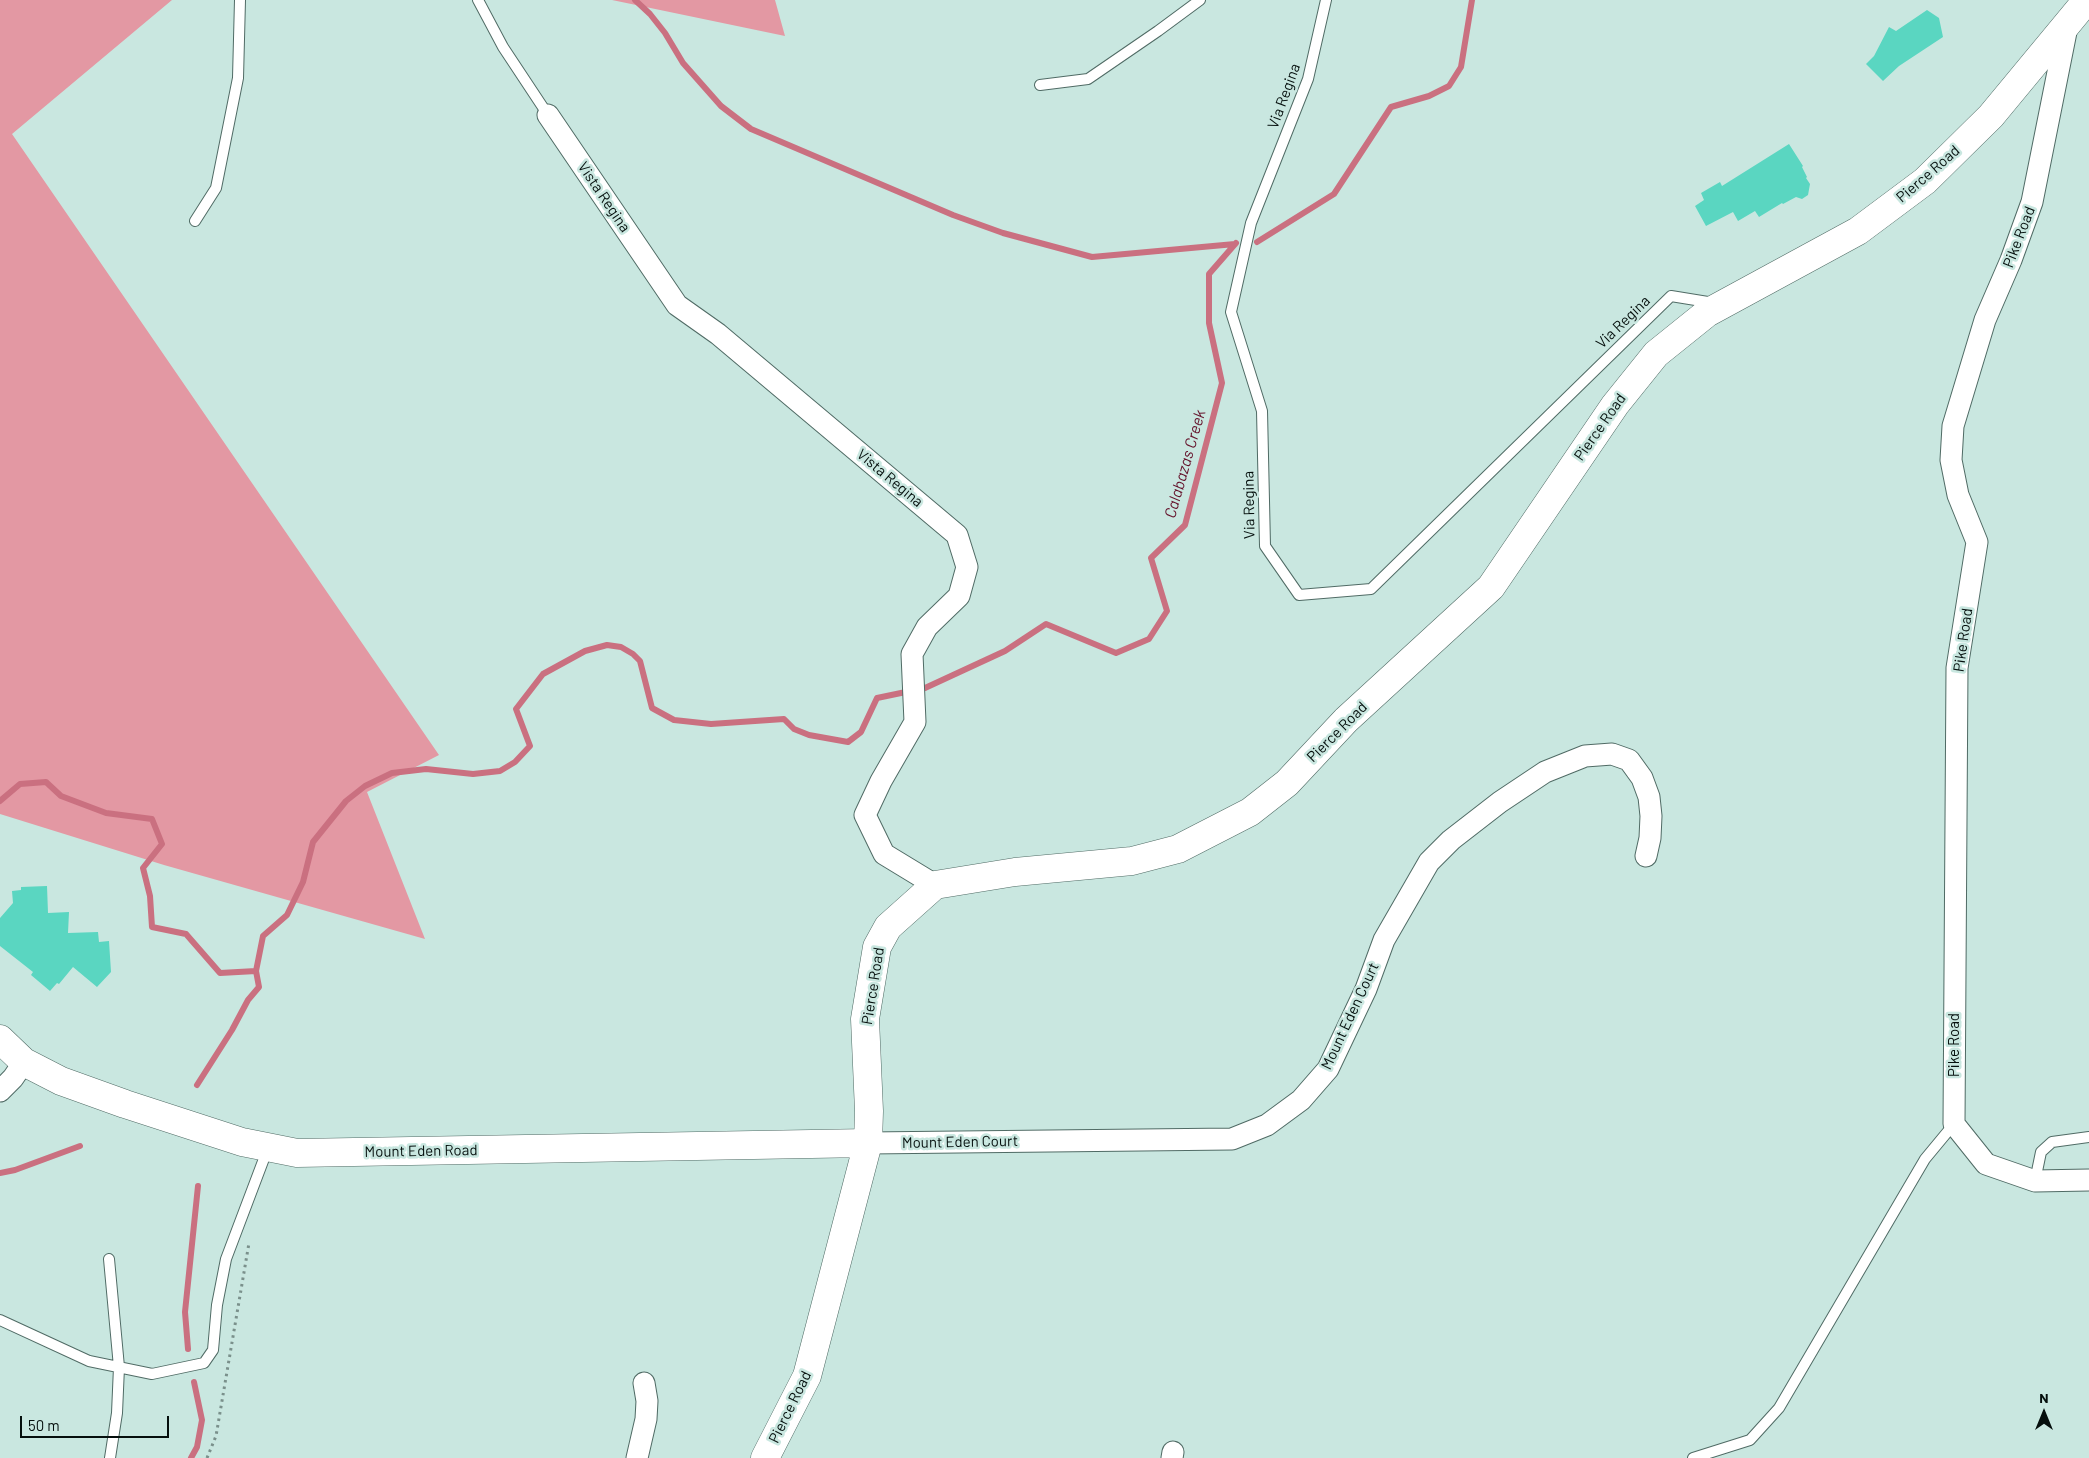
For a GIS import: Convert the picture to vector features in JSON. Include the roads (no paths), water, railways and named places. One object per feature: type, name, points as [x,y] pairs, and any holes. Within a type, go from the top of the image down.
[{"type":"street","name":"Pierce Road","points":[[765,1458],[807,1376],[868,1143],[869,1111],[865,1019],[877,947],[888,927],[935,885],[1014,872],[1132,860],[1178,849],[1250,812],[1287,782],[1346,720],[1491,587],[1614,405],[1656,354],[1707,313],[1858,231],[1926,181],[1991,116],[2087,0]]},
{"type":"street","name":"Pike Road","points":[[1954,1124],[1957,668],[1977,542],[1958,495],[1951,460],[1953,426],[1985,320],[2032,202],[2061,49],[2068,22]]},
{"type":"street","name":"Vista Regina","points":[[548,115],[677,305],[718,334],[957,535],[967,567],[959,596],[926,627],[912,654],[915,722],[881,781],[865,815],[884,854],[935,885]]},
{"type":"street","name":"Mount Eden Court","points":[[868,1143],[1232,1139],[1267,1125],[1301,1100],[1328,1069],[1366,989],[1384,940],[1428,862],[1451,840],[1500,802],[1545,772],[1585,756],[1612,754],[1629,760],[1642,778],[1649,797],[1651,816],[1650,838],[1646,856]]},
{"type":"street","name":"Mount Eden Road","points":[[0,1039],[24,1062],[60,1081],[242,1142],[297,1153],[868,1143]]},
{"type":"street","points":[[0,1091],[13,1078],[24,1062]]},
{"type":"street","points":[[1954,1124],[1986,1164],[2035,1180],[2089,1180]]},
{"type":"street","points":[[637,1458],[646,1418],[647,1401],[644,1383]]},
{"type":"lane","points":[[195,221],[216,188],[238,78],[240,0]]},
{"type":"lane","points":[[478,0],[503,47],[548,115]]},
{"type":"lane","points":[[1040,85],[1088,79],[1158,32],[1200,0]]},
{"type":"lane","name":"Via Regina","points":[[1326,0],[1308,79],[1251,223],[1231,312],[1262,411],[1265,546],[1299,595],[1371,589],[1670,296],[1722,304]]},
{"type":"lane","points":[[1693,1458],[1750,1440],[1779,1408],[1925,1159],[1954,1124]]},
{"type":"lane","points":[[2035,1180],[2041,1152],[2052,1142],[2089,1137]]},
{"type":"lane","points":[[0,1320],[89,1361],[152,1374],[204,1363],[213,1350],[217,1306],[226,1259],[269,1148]]},
{"type":"lane","points":[[109,1259],[119,1367],[117,1413],[110,1458]]},
{"type":"waterway","points":[[635,0],[650,14],[665,33],[683,63],[721,106],[751,129],[953,215],[1003,233],[1092,257],[1235,244]]},
{"type":"waterway","name":"Calabazas Creek","points":[[1257,242],[1334,194],[1391,107],[1429,96],[1449,86],[1461,67],[1472,0]]},
{"type":"waterway","name":"Calabazas Creek","points":[[0,801],[20,784],[46,782],[61,796],[106,813],[152,819],[162,844],[143,868],[150,896],[152,927],[186,934],[220,973],[256,971],[263,936],[287,915],[303,882],[313,842],[346,801],[365,786],[392,773],[426,769],[473,774],[500,771],[515,762],[530,746],[516,709],[543,674],[585,651],[607,645],[621,647],[633,654],[640,661],[652,708],[674,720],[711,724],[784,719],[794,729],[809,735],[848,742],[861,732],[877,698],[925,688],[1005,651],[1046,624],[1116,653],[1149,639],[1167,611],[1151,558],[1185,525],[1222,383],[1209,323],[1209,274],[1236,243]]},
{"type":"waterway","points":[[197,1085],[232,1030],[248,1000],[259,987],[256,971]]},
{"type":"waterway","points":[[0,1173],[15,1170],[80,1146]]},
{"type":"waterway","points":[[188,1349],[185,1312],[198,1186]]},
{"type":"waterway","points":[[191,1458],[197,1447],[202,1420],[194,1382]]}]
